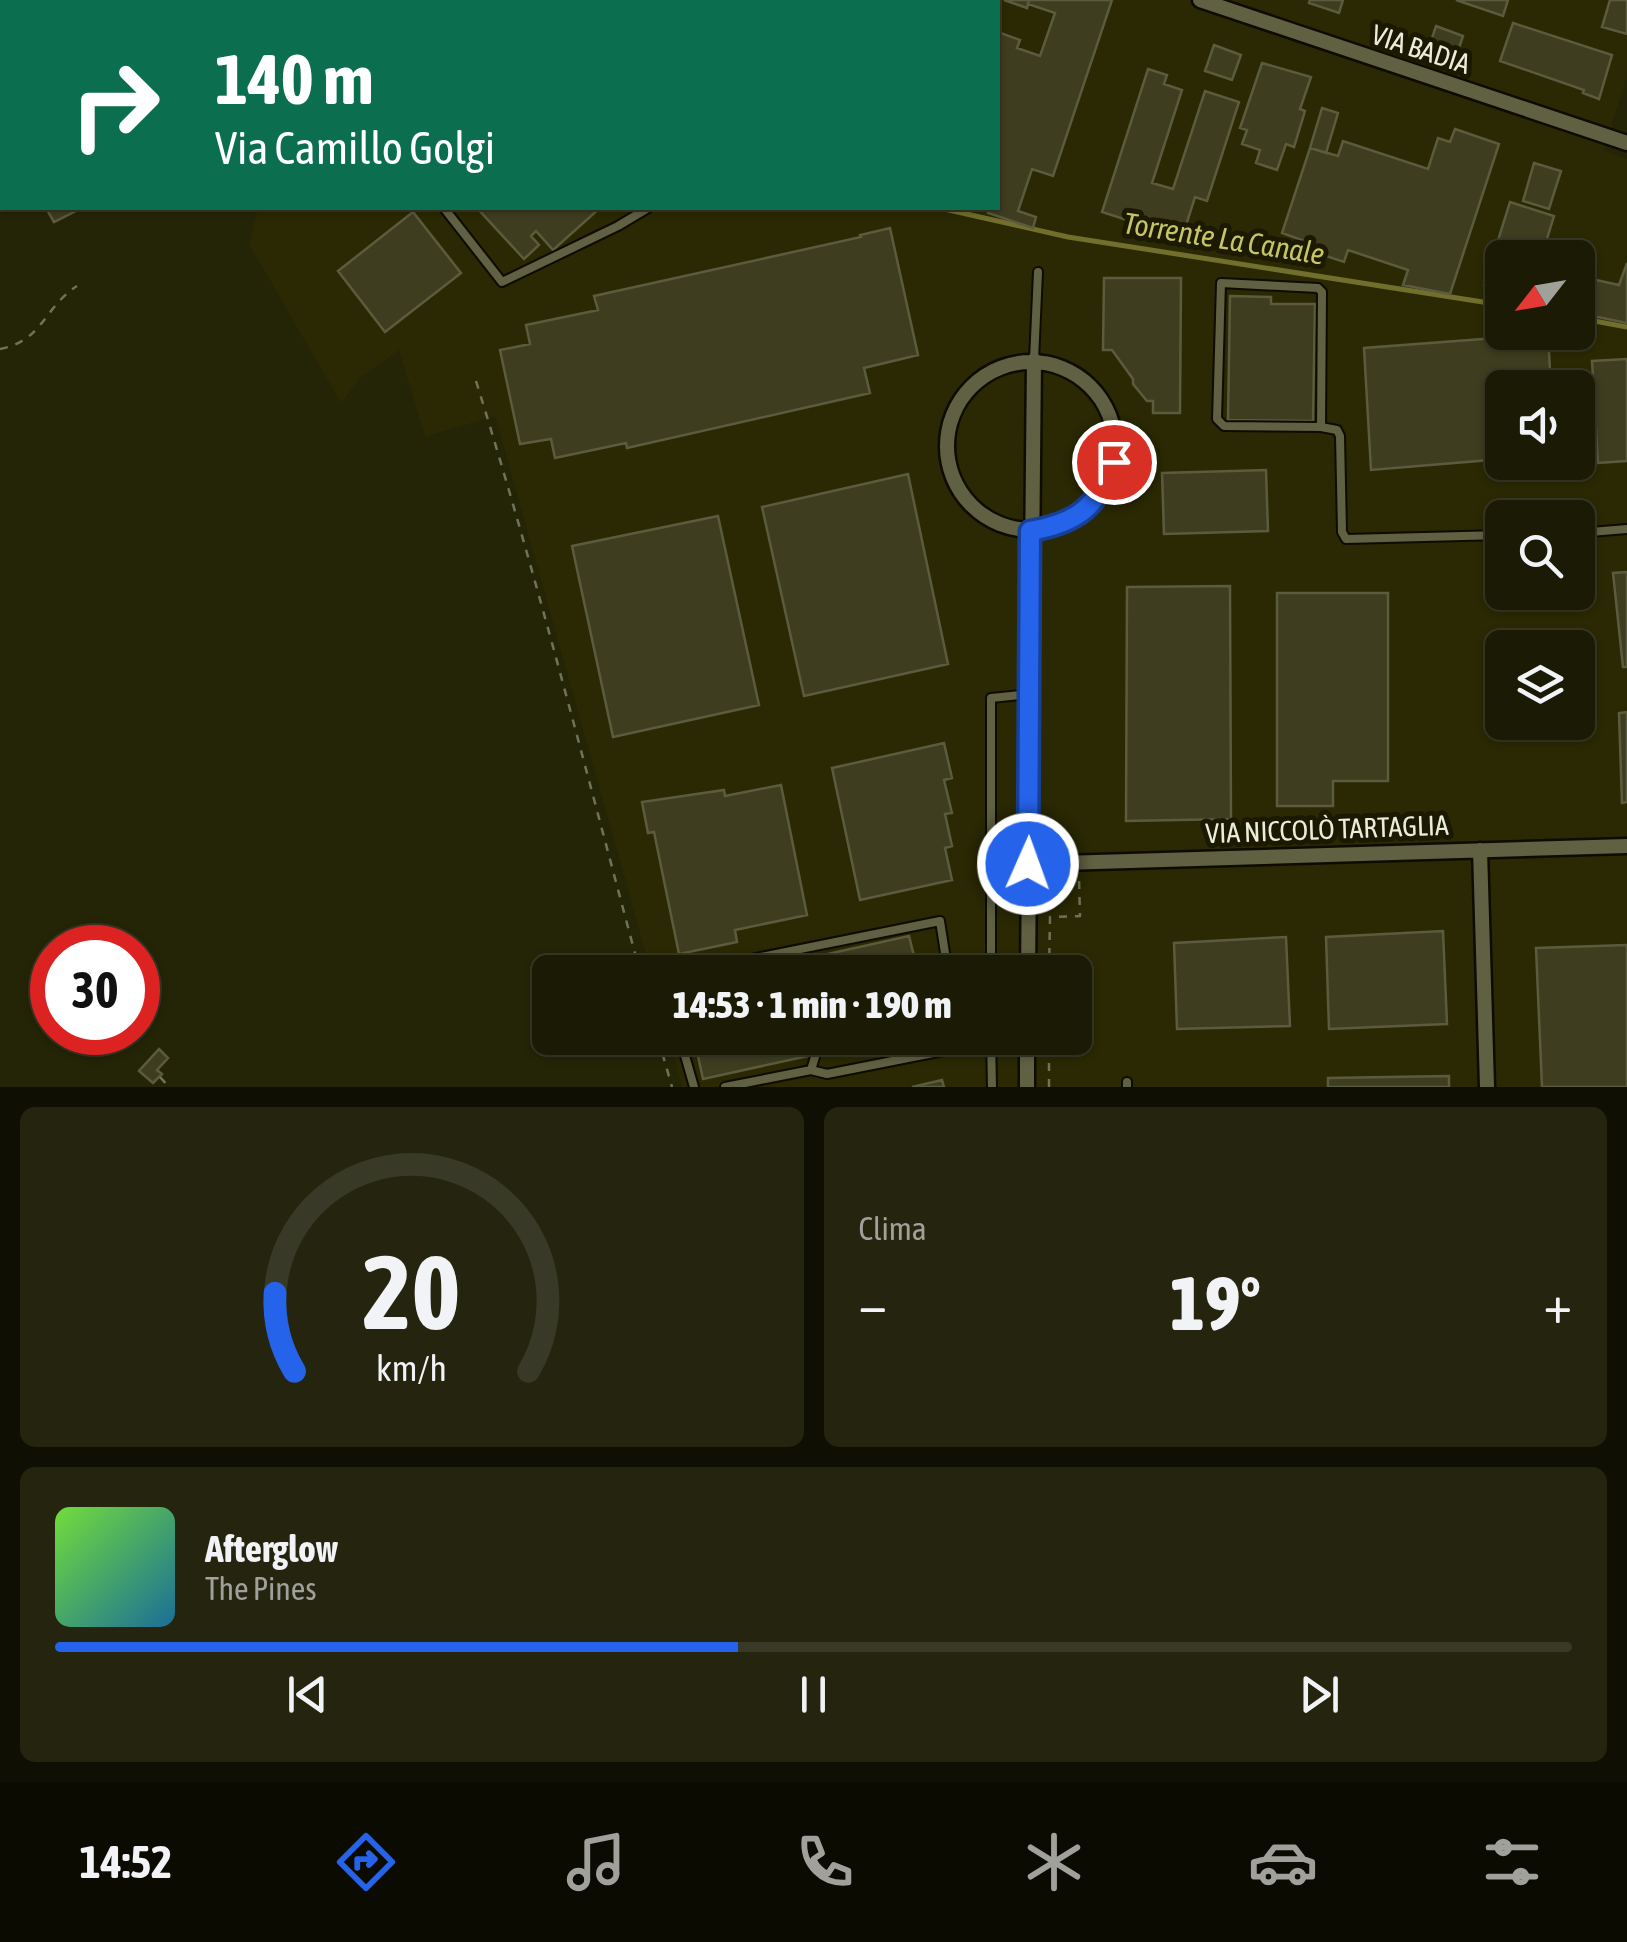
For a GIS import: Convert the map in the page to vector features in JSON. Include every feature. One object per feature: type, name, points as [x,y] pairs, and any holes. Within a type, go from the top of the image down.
[{"type":"street","name":"VIA BADIA","points":[[1200,0],[1627,143]]},
{"type":"street","points":[[1028,955],[1034,360]]},
{"type":"street","points":[[1034,360],[1062,366],[1087,382],[1105,405],[1115,433],[1114,462],[1104,490],[1084,512],[1059,526],[1030,531],[1004,526],[980,514],[961,494],[949,470],[946,444],[950,417],[963,394],[982,375],[1007,364],[1034,360]]},
{"type":"street","name":"VIA NICCOLÒ TARTAGLIA","points":[[1028,864],[1627,846]]},
{"type":"street","points":[[1480,850],[1486,1087]]},
{"type":"street","points":[[1027,1055],[1027,1087]]},
{"type":"lane","points":[[446,210],[502,282],[645,210]]},
{"type":"lane","points":[[1034,360],[1038,272]]},
{"type":"lane","points":[[1321,426],[1322,292],[1318,288],[1221,283],[1219,424],[1334,428],[1340,436],[1342,532],[1346,539],[1485,536]]},
{"type":"lane","points":[[1595,531],[1627,529]]},
{"type":"lane","points":[[991,955],[991,698],[1030,694]]},
{"type":"lane","points":[[772,955],[940,922],[945,955]]},
{"type":"lane","points":[[685,1055],[694,1087]]},
{"type":"lane","points":[[811,1070],[816,1055]]},
{"type":"lane","points":[[725,1087],[811,1070],[827,1074],[916,1055]]},
{"type":"lane","points":[[991,1055],[992,1087]]},
{"type":"path","points":[[0,348],[30,339],[62,296],[77,286]]},
{"type":"path","points":[[476,381],[550,627],[636,955]]},
{"type":"path","points":[[1050,955],[1050,917],[1080,916],[1079,876]]},
{"type":"path","points":[[663,1055],[672,1087]]},
{"type":"path","points":[[1049,1055],[1049,1087]]},
{"type":"path","points":[[160,1077],[169,1087]]},
{"type":"shaded area","points":[[1000,0],[1627,0],[1627,75],[1604,151],[1627,159],[1627,1087],[682,1087],[674,1055],[1092,1055],[1092,955],[646,955],[495,416],[425,437],[399,350],[359,379],[341,403],[249,244],[256,210],[1000,210]]},
{"type":"building","points":[[1004,0],[1029,0],[1027,8]]},
{"type":"building","points":[[1029,0],[1112,0],[1053,176],[1032,169],[1018,211],[1036,217],[1033,228],[988,213],[1000,210],[1000,33],[1020,40],[1017,48],[1040,56],[1055,13],[1028,4]]},
{"type":"building","points":[[1343,0],[1339,13],[1309,3]]},
{"type":"building","points":[[1456,0],[1508,0],[1503,16]]},
{"type":"building","points":[[1610,0],[1627,0],[1627,34],[1602,27]]},
{"type":"building","points":[[1513,23],[1612,55],[1599,99],[1583,93],[1584,90],[1500,61]]},
{"type":"building","points":[[1436,26],[1463,36],[1455,60],[1428,50]]},
{"type":"building","points":[[1214,45],[1241,55],[1232,80],[1205,71]]},
{"type":"building","points":[[1262,63],[1311,77],[1300,109],[1305,111],[1294,147],[1286,144],[1277,170],[1256,163],[1260,150],[1242,144],[1247,130],[1240,128]]},
{"type":"building","points":[[1148,69],[1167,75],[1164,84],[1182,90],[1152,183],[1173,189],[1205,91],[1239,102],[1207,201],[1195,197],[1182,238],[1102,212]]},
{"type":"building","points":[[1322,108],[1338,113],[1326,153],[1310,148]]},
{"type":"building","points":[[1455,129],[1499,144],[1450,294],[1403,285],[1408,270],[1348,250],[1344,262],[1308,250],[1310,243],[1282,233],[1310,148],[1338,156],[1343,141],[1428,169],[1438,138],[1450,142]]},
{"type":"building","points":[[1534,163],[1561,171],[1549,209],[1523,201]]},
{"type":"building","points":[[1510,202],[1554,216],[1547,240],[1498,240]]},
{"type":"building","points":[[47,210],[78,210],[54,222]]},
{"type":"building","points":[[479,210],[598,210],[553,250],[536,231],[531,236],[539,245],[524,259]]},
{"type":"building","points":[[413,212],[461,273],[385,332],[338,271]]},
{"type":"building","points":[[890,228],[918,355],[864,368],[870,393],[627,448],[626,443],[555,458],[551,439],[520,444],[500,350],[530,344],[526,325],[598,310],[594,296]]},
{"type":"building","points":[[1627,263],[1627,323],[1595,316],[1595,280],[1619,285]]},
{"type":"building","points":[[1104,278],[1181,278],[1180,413],[1153,413],[1153,401],[1147,401],[1133,384],[1112,350],[1103,350]]},
{"type":"building","points":[[1230,296],[1271,297],[1271,304],[1315,304],[1313,421],[1228,420]]},
{"type":"building","points":[[1485,339],[1485,350],[1549,350],[1550,370],[1485,370],[1485,460],[1371,470],[1364,348]]},
{"type":"building","points":[[1627,359],[1627,461],[1598,463],[1592,361]]},
{"type":"building","points":[[1266,470],[1268,531],[1164,534],[1162,473]]},
{"type":"building","points":[[908,474],[948,664],[804,696],[762,507]]},
{"type":"building","points":[[718,516],[759,705],[613,737],[572,546]]},
{"type":"building","points":[[1627,572],[1627,667],[1623,667],[1613,573]]},
{"type":"building","points":[[1230,586],[1231,819],[1126,821],[1127,587]]},
{"type":"building","points":[[1277,593],[1388,593],[1388,781],[1333,781],[1333,806],[1277,806]]},
{"type":"building","points":[[1627,712],[1627,802],[1622,803],[1619,713]]},
{"type":"building","points":[[944,743],[952,778],[944,780],[952,813],[945,814],[952,846],[945,848],[952,880],[860,900],[832,768]]},
{"type":"building","points":[[781,785],[807,915],[735,930],[737,942],[679,954],[654,832],[648,833],[642,802],[724,790],[725,796]]},
{"type":"building","points":[[1443,931],[1447,1024],[1329,1029],[1326,937]]},
{"type":"building","points":[[909,936],[914,955],[823,955]]},
{"type":"building","points":[[1286,937],[1290,1026],[1177,1029],[1174,943]]},
{"type":"building","points":[[1627,945],[1627,1087],[1542,1087],[1536,948]]},
{"type":"building","points":[[160,1050],[168,1058],[157,1070],[162,1074],[153,1083],[139,1071],[154,1055],[160,1055]]},
{"type":"building","points":[[698,1055],[808,1056],[703,1079]]},
{"type":"building","points":[[1449,1076],[1449,1087],[1328,1087],[1328,1078]]},
{"type":"building","points":[[942,1080],[944,1087],[912,1087]]},
{"type":"waterway","name":"Torrente La Canale","points":[[949,210],[1068,237],[1485,302]]},
{"type":"waterway","name":"Torrente La Canale","points":[[1595,321],[1627,327]]},
{"type":"route","points":[[1028,864],[1030,531],[1059,526],[1084,512],[1104,490],[1114,462]]}]
